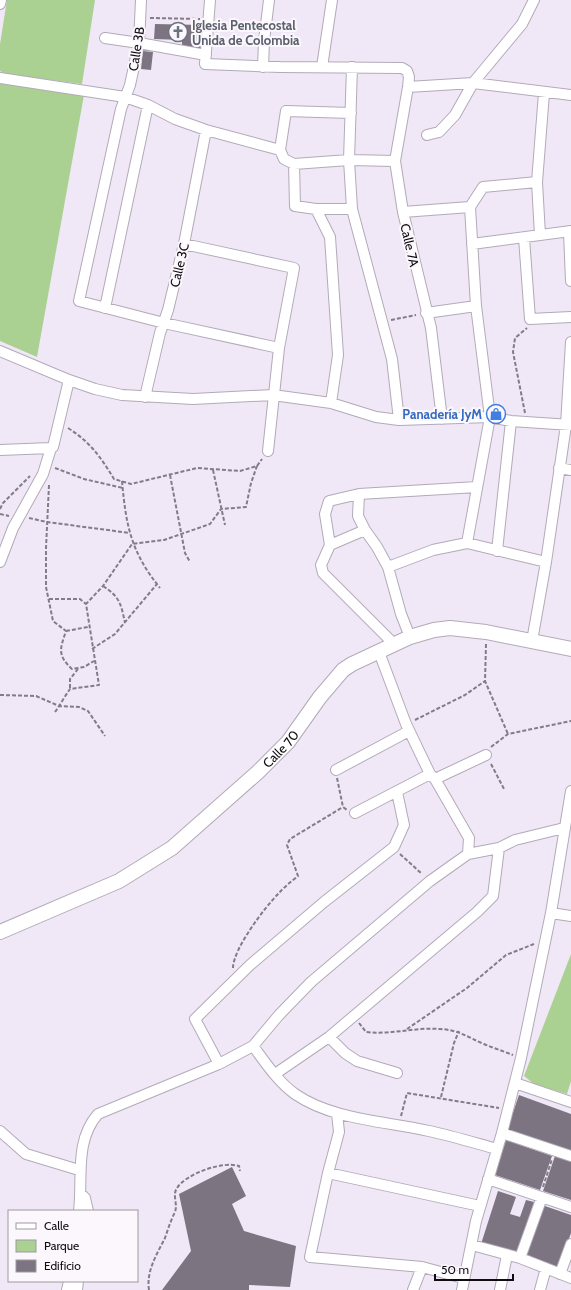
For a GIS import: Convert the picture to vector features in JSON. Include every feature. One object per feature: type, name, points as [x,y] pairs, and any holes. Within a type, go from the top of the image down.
[{"type":"street","points":[[0,4],[1,0]]},
{"type":"street","name":"Calle 3B","points":[[105,308],[79,301],[125,97],[130,85],[139,43],[141,0]]},
{"type":"street","points":[[206,60],[210,0]]},
{"type":"street","points":[[263,67],[264,41],[269,0]]},
{"type":"street","points":[[322,67],[332,0]]},
{"type":"street","points":[[427,135],[439,132],[455,115],[473,83],[522,24],[534,0]]},
{"type":"street","points":[[106,38],[139,43],[206,60],[263,67],[352,67],[348,160],[352,209],[392,359],[399,420]]},
{"type":"street","name":"Calle 7A","points":[[352,67],[402,68],[407,70],[409,77],[396,161],[403,212],[426,313],[431,328],[442,418]]},
{"type":"street","points":[[0,78],[125,97],[148,105],[175,118],[206,130],[280,150]]},
{"type":"street","points":[[408,87],[473,83],[544,93],[571,94]]},
{"type":"street","points":[[540,235],[537,182],[544,93]]},
{"type":"street","points":[[148,105],[105,308],[164,323],[279,348]]},
{"type":"street","points":[[351,113],[286,111],[280,150],[284,159],[294,164],[348,160],[396,161]]},
{"type":"street","name":"Calle 3C","points":[[145,397],[184,244],[206,130]]},
{"type":"street","points":[[294,164],[295,206],[316,209],[352,209]]},
{"type":"street","points":[[467,543],[490,417],[476,306],[470,207],[484,187],[537,182]]},
{"type":"street","points":[[403,212],[470,207]]},
{"type":"street","points":[[316,209],[330,237],[338,355],[332,403]]},
{"type":"street","points":[[472,244],[570,231],[571,281]]},
{"type":"street","points":[[524,238],[530,319],[571,317]]},
{"type":"street","points":[[184,244],[294,268],[279,348],[268,451]]},
{"type":"street","points":[[426,313],[476,306]]},
{"type":"street","points":[[532,641],[546,562],[559,468],[568,425],[571,342]]},
{"type":"street","points":[[0,351],[68,380],[102,391],[145,397],[201,399],[274,396],[332,403],[376,417],[399,420],[490,417],[512,421],[568,425]]},
{"type":"street","points":[[0,562],[18,517],[43,474],[51,448],[53,447],[68,380]]},
{"type":"street","points":[[497,551],[512,421]]},
{"type":"street","points":[[0,450],[51,448]]},
{"type":"street","points":[[559,468],[571,470]]},
{"type":"street","points":[[394,644],[322,573],[321,565],[330,545],[325,514],[329,501],[359,494],[477,487]]},
{"type":"street","points":[[359,494],[358,516],[388,568],[410,637]]},
{"type":"street","points":[[330,545],[365,530]]},
{"type":"street","points":[[388,568],[433,550],[467,543],[546,562]]},
{"type":"street","name":"Calle 70","points":[[0,932],[119,881],[172,848],[258,772],[288,742],[320,697],[343,670],[352,664],[410,637],[434,630],[450,628],[486,632],[571,649]]},
{"type":"street","points":[[379,652],[408,728],[432,777],[469,838],[468,854]]},
{"type":"street","points":[[336,770],[408,728]]},
{"type":"street","points":[[355,813],[397,792],[486,755]]},
{"type":"street","points":[[462,1290],[480,1206],[502,1133],[521,1058],[551,912],[571,791]]},
{"type":"street","points":[[220,1064],[195,1019],[240,976],[324,902],[394,847],[404,825],[397,792]]},
{"type":"street","points":[[79,1210],[81,1194],[79,1170],[80,1158],[90,1123],[98,1114],[220,1064],[253,1046],[279,1015],[311,982],[430,881],[468,854],[499,848],[515,840],[564,828]]},
{"type":"street","points":[[275,1074],[329,1037],[352,1016],[429,954],[492,896],[499,848]]},
{"type":"street","points":[[551,912],[571,916]]},
{"type":"street","points":[[329,1037],[344,1053],[357,1061],[396,1073]]},
{"type":"street","points":[[253,1046],[275,1074],[294,1093],[337,1113],[430,1131],[497,1149]]},
{"type":"street","points":[[515,1083],[571,1102]]},
{"type":"street","points":[[337,1113],[339,1132],[328,1173],[310,1257],[422,1267],[464,1278]]},
{"type":"street","points":[[0,1132],[26,1154],[79,1170]]},
{"type":"street","points":[[502,1133],[571,1156]]},
{"type":"street","points":[[328,1173],[480,1206]]},
{"type":"street","points":[[488,1179],[571,1208]]},
{"type":"street","points":[[81,1194],[86,1198],[88,1210]]},
{"type":"street","points":[[520,1258],[541,1197]]},
{"type":"street","points":[[560,1274],[571,1244]]},
{"type":"street","points":[[472,1245],[520,1258],[571,1278]]},
{"type":"street","points":[[500,1290],[507,1255]]},
{"type":"street","points":[[413,1290],[422,1267]]},
{"type":"street","points":[[540,1290],[546,1268]]},
{"type":"path","points":[[141,18],[209,19]]},
{"type":"path","points":[[382,321],[426,313]]},
{"type":"path","points":[[527,422],[513,352],[514,338],[527,329],[530,319]]},
{"type":"path","points":[[59,422],[78,434],[99,454],[114,479],[131,484],[197,468],[240,471],[257,466]]},
{"type":"path","points":[[86,604],[103,586],[132,544],[164,540],[210,524],[221,509],[246,507],[251,483],[257,466],[268,451]]},
{"type":"path","points":[[0,509],[3,503],[25,480],[45,465],[91,481],[123,488]]},
{"type":"path","points":[[214,470],[225,525]]},
{"type":"path","points":[[170,475],[184,553],[190,562]]},
{"type":"path","points":[[122,481],[125,512],[132,544],[144,568],[160,588]]},
{"type":"path","points":[[49,483],[46,586],[53,621],[66,631],[88,627]]},
{"type":"path","points":[[0,514],[130,533]]},
{"type":"path","points":[[92,649],[115,634],[157,584]]},
{"type":"path","points":[[103,586],[113,592],[121,603],[125,623]]},
{"type":"path","points":[[49,599],[80,599],[86,604],[88,627],[99,685],[70,689]]},
{"type":"path","points":[[66,631],[60,649],[63,660],[72,669],[94,661]]},
{"type":"path","points":[[486,632],[485,681],[508,734]]},
{"type":"path","points":[[55,712],[60,702],[70,689],[70,679],[78,668]]},
{"type":"path","points":[[408,728],[465,695],[485,681]]},
{"type":"path","points":[[0,695],[36,696],[59,706],[78,707],[88,711],[105,736]]},
{"type":"path","points":[[504,790],[486,755],[492,744],[508,734],[571,721]]},
{"type":"path","points":[[336,770],[343,807]]},
{"type":"path","points":[[343,807],[355,813]]},
{"type":"path","points":[[240,976],[233,970],[232,967],[238,949],[275,897],[298,876],[287,845],[290,839],[343,807]]},
{"type":"path","points":[[394,847],[430,881]]},
{"type":"path","points":[[406,1030],[467,988],[506,955],[545,941]]},
{"type":"path","points":[[352,1016],[366,1032],[383,1034],[406,1030],[438,1028],[459,1031],[483,1043],[521,1058]]},
{"type":"path","points":[[440,1098],[454,1043],[459,1031]]},
{"type":"path","points":[[399,1125],[407,1093],[508,1110]]},
{"type":"path","points":[[541,1197],[555,1151]]},
{"type":"path","points":[[150,1290],[149,1279],[153,1263],[176,1209],[175,1192],[177,1187],[183,1181],[199,1172],[232,1164],[239,1166],[240,1171]]},
{"type":"green space","points":[[7,0],[95,0],[82,84],[6,74],[0,71],[0,44]]},
{"type":"green space","points":[[0,83],[84,95],[37,357],[0,341]]},
{"type":"green space","points":[[571,954],[571,1081],[567,1094],[534,1084],[524,1076]]},
{"type":"building","name":"Iglesia Pentecostal Unida de Colombia","points":[[155,24],[202,25],[201,50],[182,50],[182,40],[154,39]]},
{"type":"building","points":[[143,51],[153,52],[151,70],[141,69]]},
{"type":"building","points":[[519,1095],[571,1114],[571,1152],[507,1130]]},
{"type":"building","points":[[506,1140],[552,1156],[540,1190],[495,1175]]},
{"type":"building","points":[[555,1156],[571,1162],[571,1200],[543,1191]]},
{"type":"building","points":[[232,1167],[246,1196],[232,1204],[244,1231],[296,1246],[290,1287],[249,1285],[249,1290],[162,1290],[191,1251],[179,1194]]},
{"type":"building","points":[[498,1191],[516,1197],[510,1214],[520,1217],[526,1200],[534,1202],[516,1255],[481,1244]]},
{"type":"building","points":[[542,1205],[571,1215],[571,1233],[558,1270],[523,1257]]},
{"type":"place","name":"Iglesia Pentecostal Unida de Colombia","points":[[178,32]]},
{"type":"place","name":"Panadería JyM","points":[[496,414]]}]
